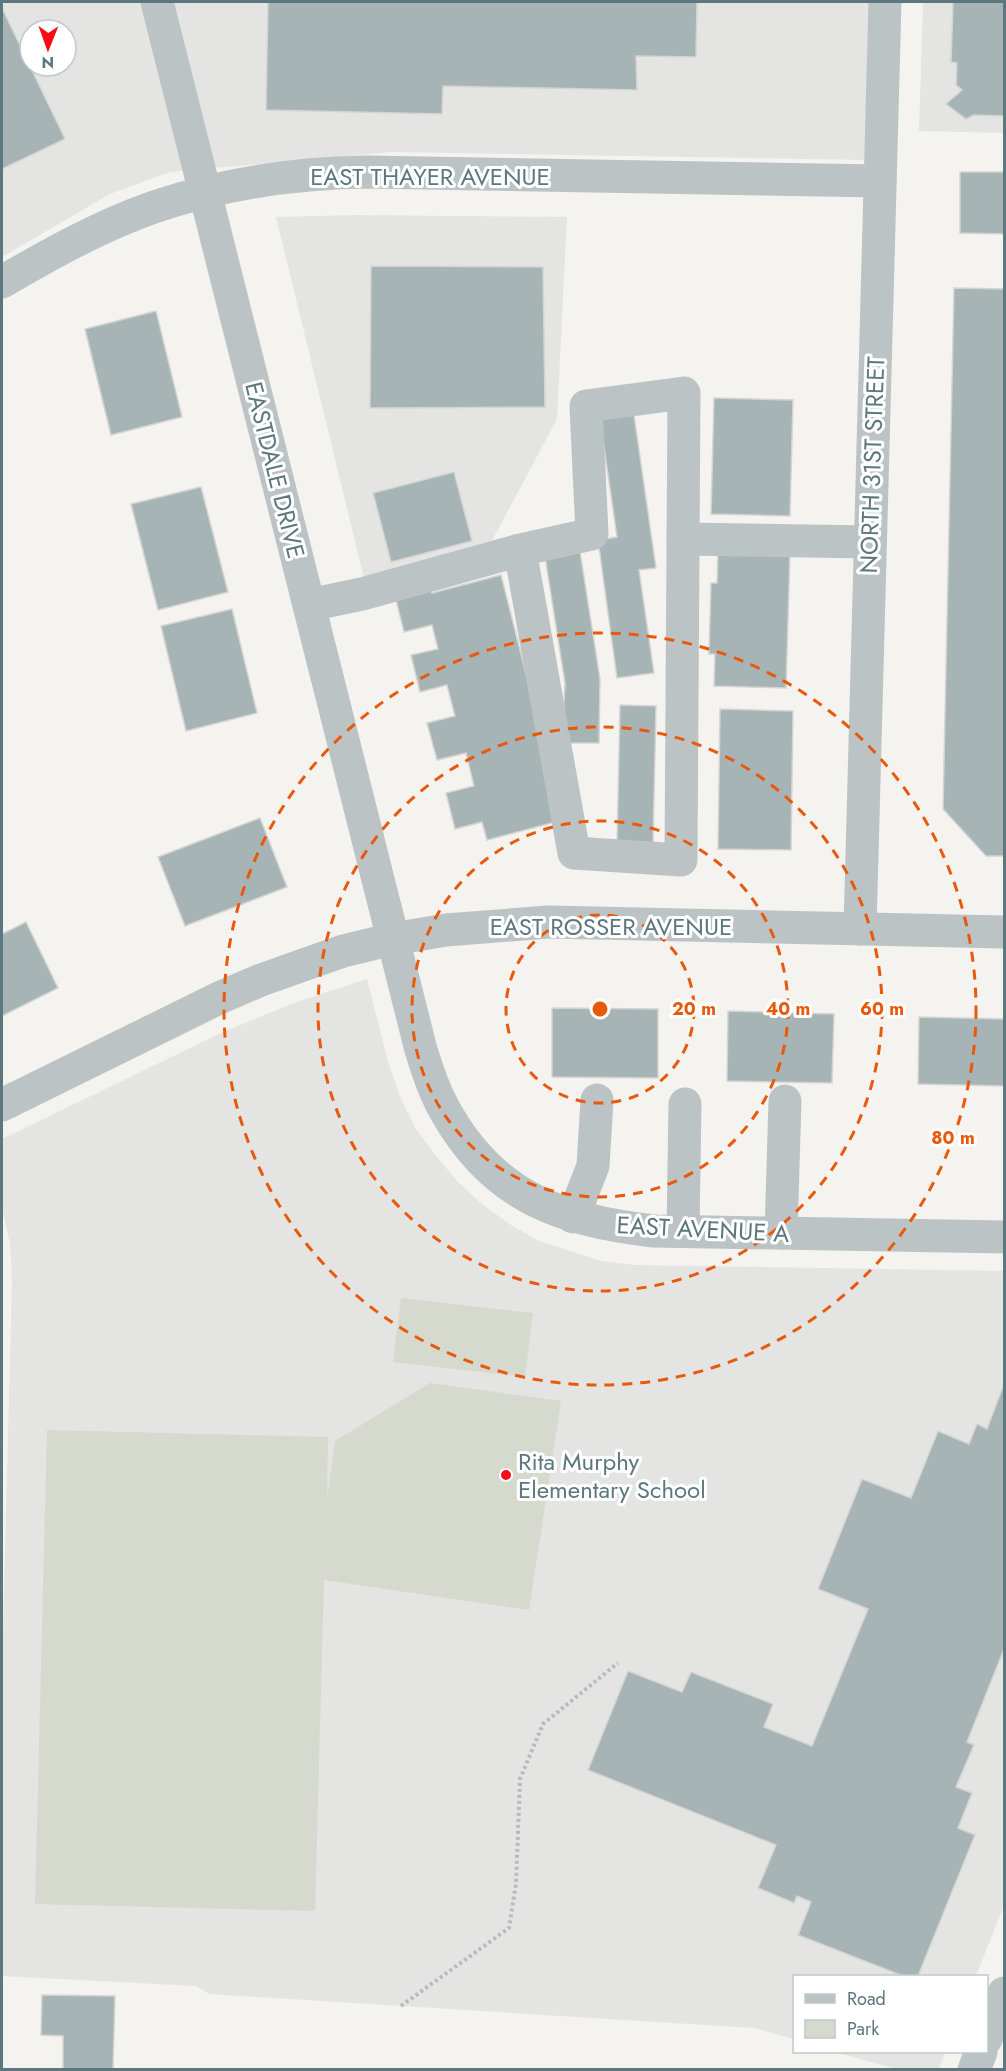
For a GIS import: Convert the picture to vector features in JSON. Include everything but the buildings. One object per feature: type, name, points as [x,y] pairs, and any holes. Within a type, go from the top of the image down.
[{"type":"street","name":"EASTDALE DRIVE","points":[[157,2],[393,939]]},
{"type":"street","name":"NORTH 31ST STREET","points":[[860,929],[885,2]]},
{"type":"street","name":"EAST THAYER AVENUE","points":[[2,282],[118,222],[152,208],[205,192],[259,181],[331,173],[880,181]]},
{"type":"street","points":[[309,605],[362,594],[520,550],[591,534],[586,406],[684,393],[681,860],[574,853],[520,550]]},
{"type":"street","points":[[682,539],[870,542]]},
{"type":"street","name":"EAST ROSSER AVENUE","points":[[2,1105],[219,998],[261,980],[343,951],[393,939],[447,930],[549,922],[1005,932]]},
{"type":"street","name":"EAST AVENUE A","points":[[393,939],[421,1050],[446,1114],[468,1146],[502,1180],[533,1200],[573,1217],[613,1226],[683,1231],[1005,1237]]},
{"type":"street","points":[[573,1217],[593,1166],[597,1100]]},
{"type":"street","points":[[781,1233],[785,1101]]},
{"type":"street","points":[[683,1231],[685,1104]]},
{"type":"street","points":[[988,2042],[1005,1993]]},
{"type":"path","points":[[401,2006],[509,1928],[516,1884],[520,1779],[543,1725],[618,1663]]},
{"type":"shaded area","points":[[2,2],[870,2],[865,160],[391,152],[170,172],[110,194],[2,257]]},
{"type":"shaded area","points":[[923,2],[1004,2],[1004,133],[919,131]]},
{"type":"shaded area","points":[[354,215],[567,217],[557,419],[487,550],[364,578],[276,217]]},
{"type":"shaded area","name":"Rita Murphy Elementary School","points":[[367,979],[388,1062],[401,1099],[416,1129],[458,1182],[483,1205],[539,1241],[601,1261],[635,1265],[1004,1271],[1004,1905],[976,1975],[793,1975],[793,2039],[754,2028],[209,1994],[196,1986],[2,1976],[2,1670],[12,1280],[10,1244],[2,1207],[2,1139],[221,1033],[291,1004]]},
{"type":"shaded area","points":[[839,2053],[946,2053],[938,2070],[896,2069]]},
{"type":"green space","points":[[401,1298],[533,1313],[525,1377],[393,1362]]},
{"type":"green space","points":[[430,1383],[561,1401],[529,1610],[324,1580],[315,1911],[35,1904],[47,1430],[328,1437],[327,1498],[335,1441]]},
{"type":"place","name":"Rita Murphy Elementary School","points":[[506,1475]]}]
